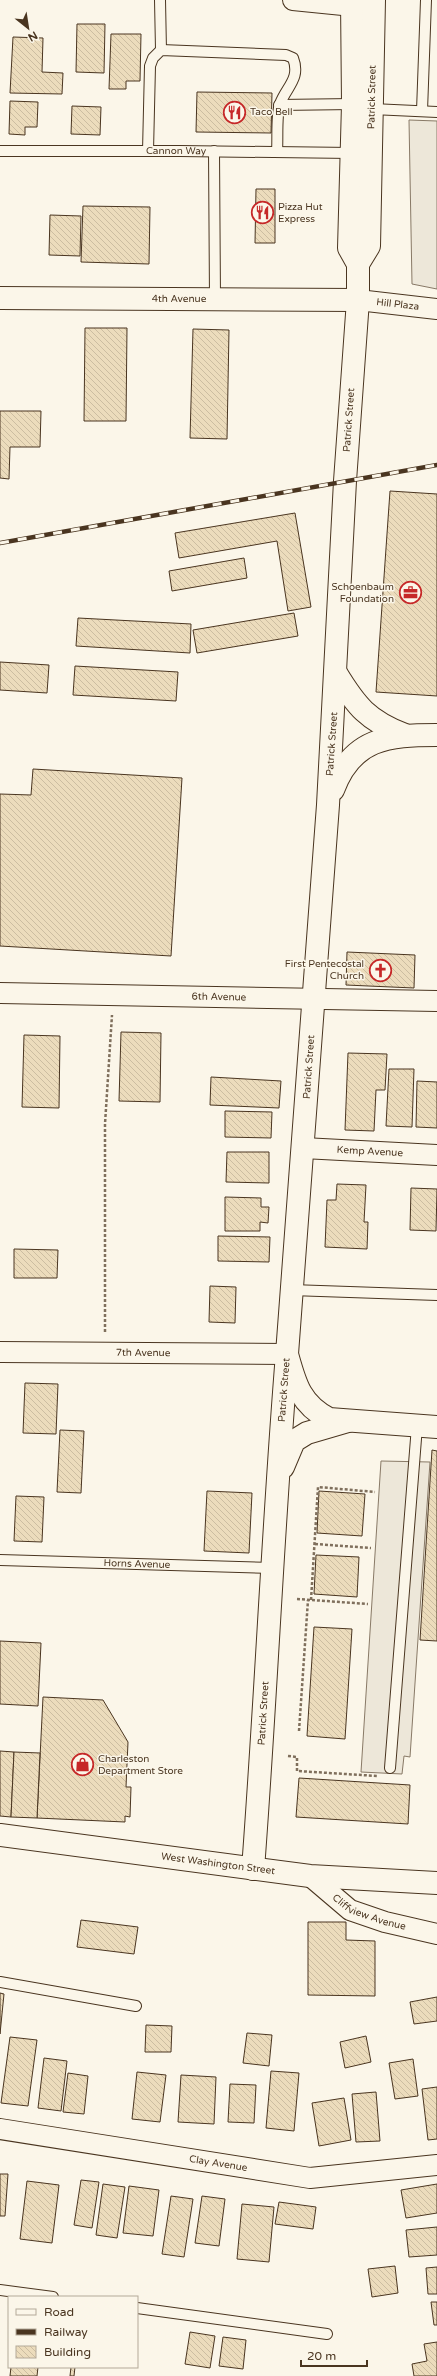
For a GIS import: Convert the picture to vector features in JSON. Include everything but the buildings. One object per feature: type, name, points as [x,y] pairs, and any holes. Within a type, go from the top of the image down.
[{"type":"main road","name":"Patrick Street","points":[[253,1869],[273,1568],[276,1483],[303,1148],[328,805],[345,481],[358,300],[358,264],[349,248],[352,153],[363,107],[374,0]]},
{"type":"main road","name":"Patrick Street","points":[[350,2],[363,107],[369,246],[358,264]]},
{"type":"main road","name":"4th Avenue","points":[[0,298],[358,300]]},
{"type":"main road","points":[[336,673],[356,705],[370,718],[384,727],[405,735]]},
{"type":"main road","points":[[328,805],[342,771],[360,749],[382,739],[405,735],[437,735]]},
{"type":"main road","points":[[286,1354],[295,1383],[302,1397],[315,1412],[329,1419],[348,1422],[427,1426]]},
{"type":"main road","points":[[276,1483],[294,1442],[307,1433],[348,1422]]},
{"type":"main road","name":"West Washington Street","points":[[0,1835],[310,1876],[437,1883]]},
{"type":"street","points":[[293,0],[350,2]]},
{"type":"street","name":"Hill Plaza","points":[[358,300],[437,310]]},
{"type":"street","name":"6th Avenue","points":[[0,993],[437,1001]]},
{"type":"street","name":"Kemp Avenue","points":[[303,1148],[437,1155]]},
{"type":"street","name":"7th Avenue","points":[[0,1352],[286,1354]]},
{"type":"street","name":"Cliffview Avenue","points":[[310,1876],[350,1910],[385,1922],[437,1934]]},
{"type":"street","name":"Clay Avenue","points":[[0,2128],[310,2178],[437,2165]]},
{"type":"lane","points":[[148,151],[150,66],[153,58],[161,50],[160,0]]},
{"type":"lane","points":[[422,111],[426,0]]},
{"type":"lane","points":[[161,50],[286,55],[293,58],[296,75],[293,84],[279,105],[277,151]]},
{"type":"lane","points":[[279,105],[363,107],[437,112]]},
{"type":"lane","points":[[214,151],[214,299]]},
{"type":"lane","name":"Cannon Way","points":[[0,152],[277,151],[352,153]]},
{"type":"lane","points":[[292,1290],[437,1295]]},
{"type":"lane","points":[[390,1768],[427,1426]]},
{"type":"lane","name":"Horns Avenue","points":[[0,1560],[273,1568]]},
{"type":"lane","points":[[0,1982],[136,2006]]},
{"type":"lane","points":[[0,2290],[45,2296]]},
{"type":"lane","points":[[138,2308],[327,2334]]},
{"type":"path","points":[[105,1353],[105,1124],[113,996]]},
{"type":"path","points":[[299,1731],[315,1544],[318,1487],[375,1492]]},
{"type":"path","points":[[315,1544],[371,1548]]},
{"type":"path","points":[[297,1599],[368,1604]]},
{"type":"path","points":[[288,1756],[297,1757],[297,1771],[383,1776]]},
{"type":"shaded area","points":[[409,120],[437,121],[437,289],[412,284]]},
{"type":"shaded area","points":[[381,1461],[430,1462],[410,1757],[404,1756],[402,1774],[361,1772]]},
{"type":"railway","points":[[0,543],[437,465]]},
{"type":"place","name":"Taco Bell","points":[[234,112]]},
{"type":"place","name":"Pizza Hut Express","points":[[262,213]]},
{"type":"place","name":"Schoenbaum Foundation","points":[[410,593]]},
{"type":"place","name":"First Pentecostal Church","points":[[380,970]]},
{"type":"place","name":"Charleston Department Store","points":[[83,1765]]}]
